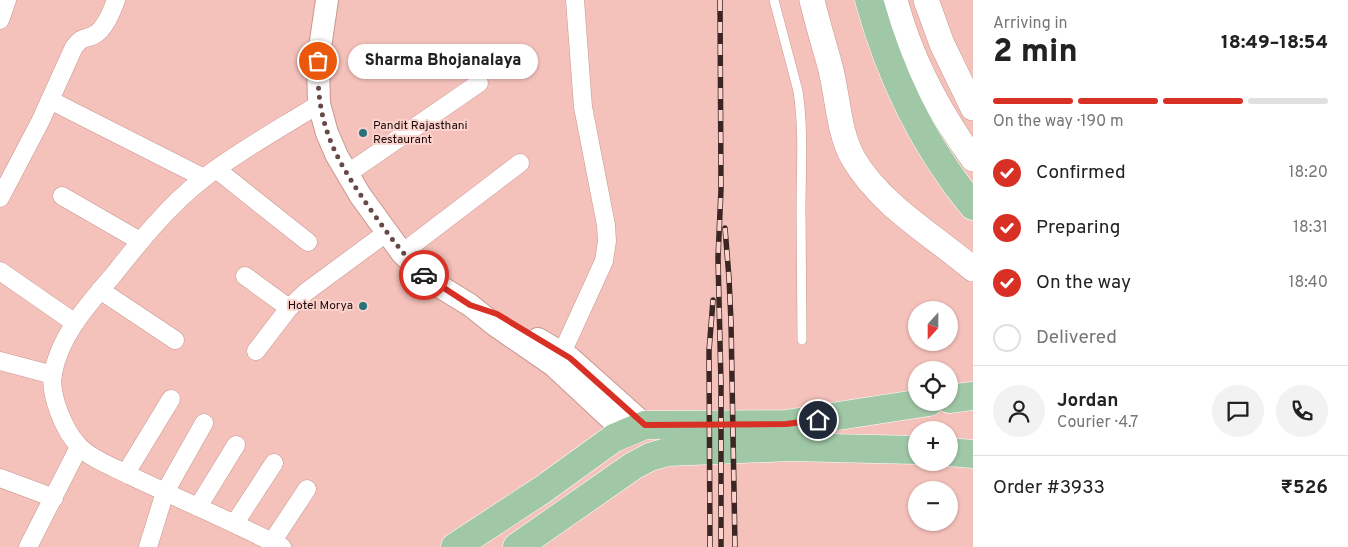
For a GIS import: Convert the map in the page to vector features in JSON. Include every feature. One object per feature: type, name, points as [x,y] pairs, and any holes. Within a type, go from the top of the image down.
[{"type":"main road","points":[[812,0],[830,66],[846,139],[854,159],[875,186],[895,207],[973,269]]},
{"type":"main road","points":[[869,0],[882,45],[906,102],[937,157],[973,206]]},
{"type":"main road","points":[[895,0],[915,56],[931,89],[953,129],[973,159]]},
{"type":"main road","points":[[926,0],[942,44],[973,108]]},
{"type":"main road","points":[[958,398],[973,396]]},
{"type":"main road","points":[[456,547],[528,500],[614,438],[645,427],[786,424],[908,405]]},
{"type":"main road","points":[[517,547],[633,466],[668,452],[809,448],[908,450]]},
{"type":"main road","points":[[958,453],[973,454]]},
{"type":"street","points":[[0,20],[7,0]]},
{"type":"street","points":[[0,198],[50,100],[74,47],[82,38],[95,35],[104,26],[116,0]]},
{"type":"street","points":[[327,0],[318,61],[319,104],[327,133],[347,174],[386,233],[426,278],[470,305],[495,325],[645,427]]},
{"type":"street","points":[[562,353],[604,261],[607,241],[606,225],[583,107],[575,0]]},
{"type":"street","points":[[347,174],[479,83]]},
{"type":"street","points":[[50,100],[210,174],[308,242]]},
{"type":"street","points":[[307,488],[277,544],[126,473],[79,447],[68,430],[56,404],[53,375],[62,346],[75,323],[140,240],[182,196],[210,174],[319,104]]},
{"type":"street","points":[[402,253],[520,163]]},
{"type":"street","points":[[62,196],[140,240]]},
{"type":"street","points":[[256,351],[289,308],[306,292],[386,233]]},
{"type":"street","points":[[0,271],[75,323]]},
{"type":"street","points":[[245,276],[289,308]]},
{"type":"street","points":[[100,290],[175,340]]},
{"type":"street","points":[[470,305],[497,314],[570,358],[645,427]]},
{"type":"street","points":[[0,361],[53,375]]},
{"type":"street","points":[[126,473],[172,399]]},
{"type":"street","points":[[148,547],[165,492],[204,423]]},
{"type":"street","points":[[198,507],[236,445]]},
{"type":"street","points":[[28,547],[79,447]]},
{"type":"street","points":[[235,523],[274,463]]},
{"type":"street","points":[[0,478],[54,498]]},
{"type":"lane","points":[[774,0],[800,105],[802,134],[800,209],[802,340]]},
{"type":"railway","points":[[720,0],[721,189],[718,258],[721,384],[721,547]]},
{"type":"railway","points":[[725,228],[731,322],[735,547]]},
{"type":"railway","points":[[710,547],[709,351],[713,300]]},
{"type":"way so far","points":[[318,61],[319,104],[327,133],[337,156],[360,195],[386,233],[402,253],[424,275]]},
{"type":"place","name":"Sharma Bhojanalaya","points":[[318,61]]},
{"type":"place","name":"Pandit Rajasthani Restaurant","points":[[363,133]]},
{"type":"place","name":"Hotel Morya","points":[[363,306]]},
{"type":"route","points":[[424,275],[470,305],[497,314],[570,358],[645,425],[786,424],[818,420]]}]
